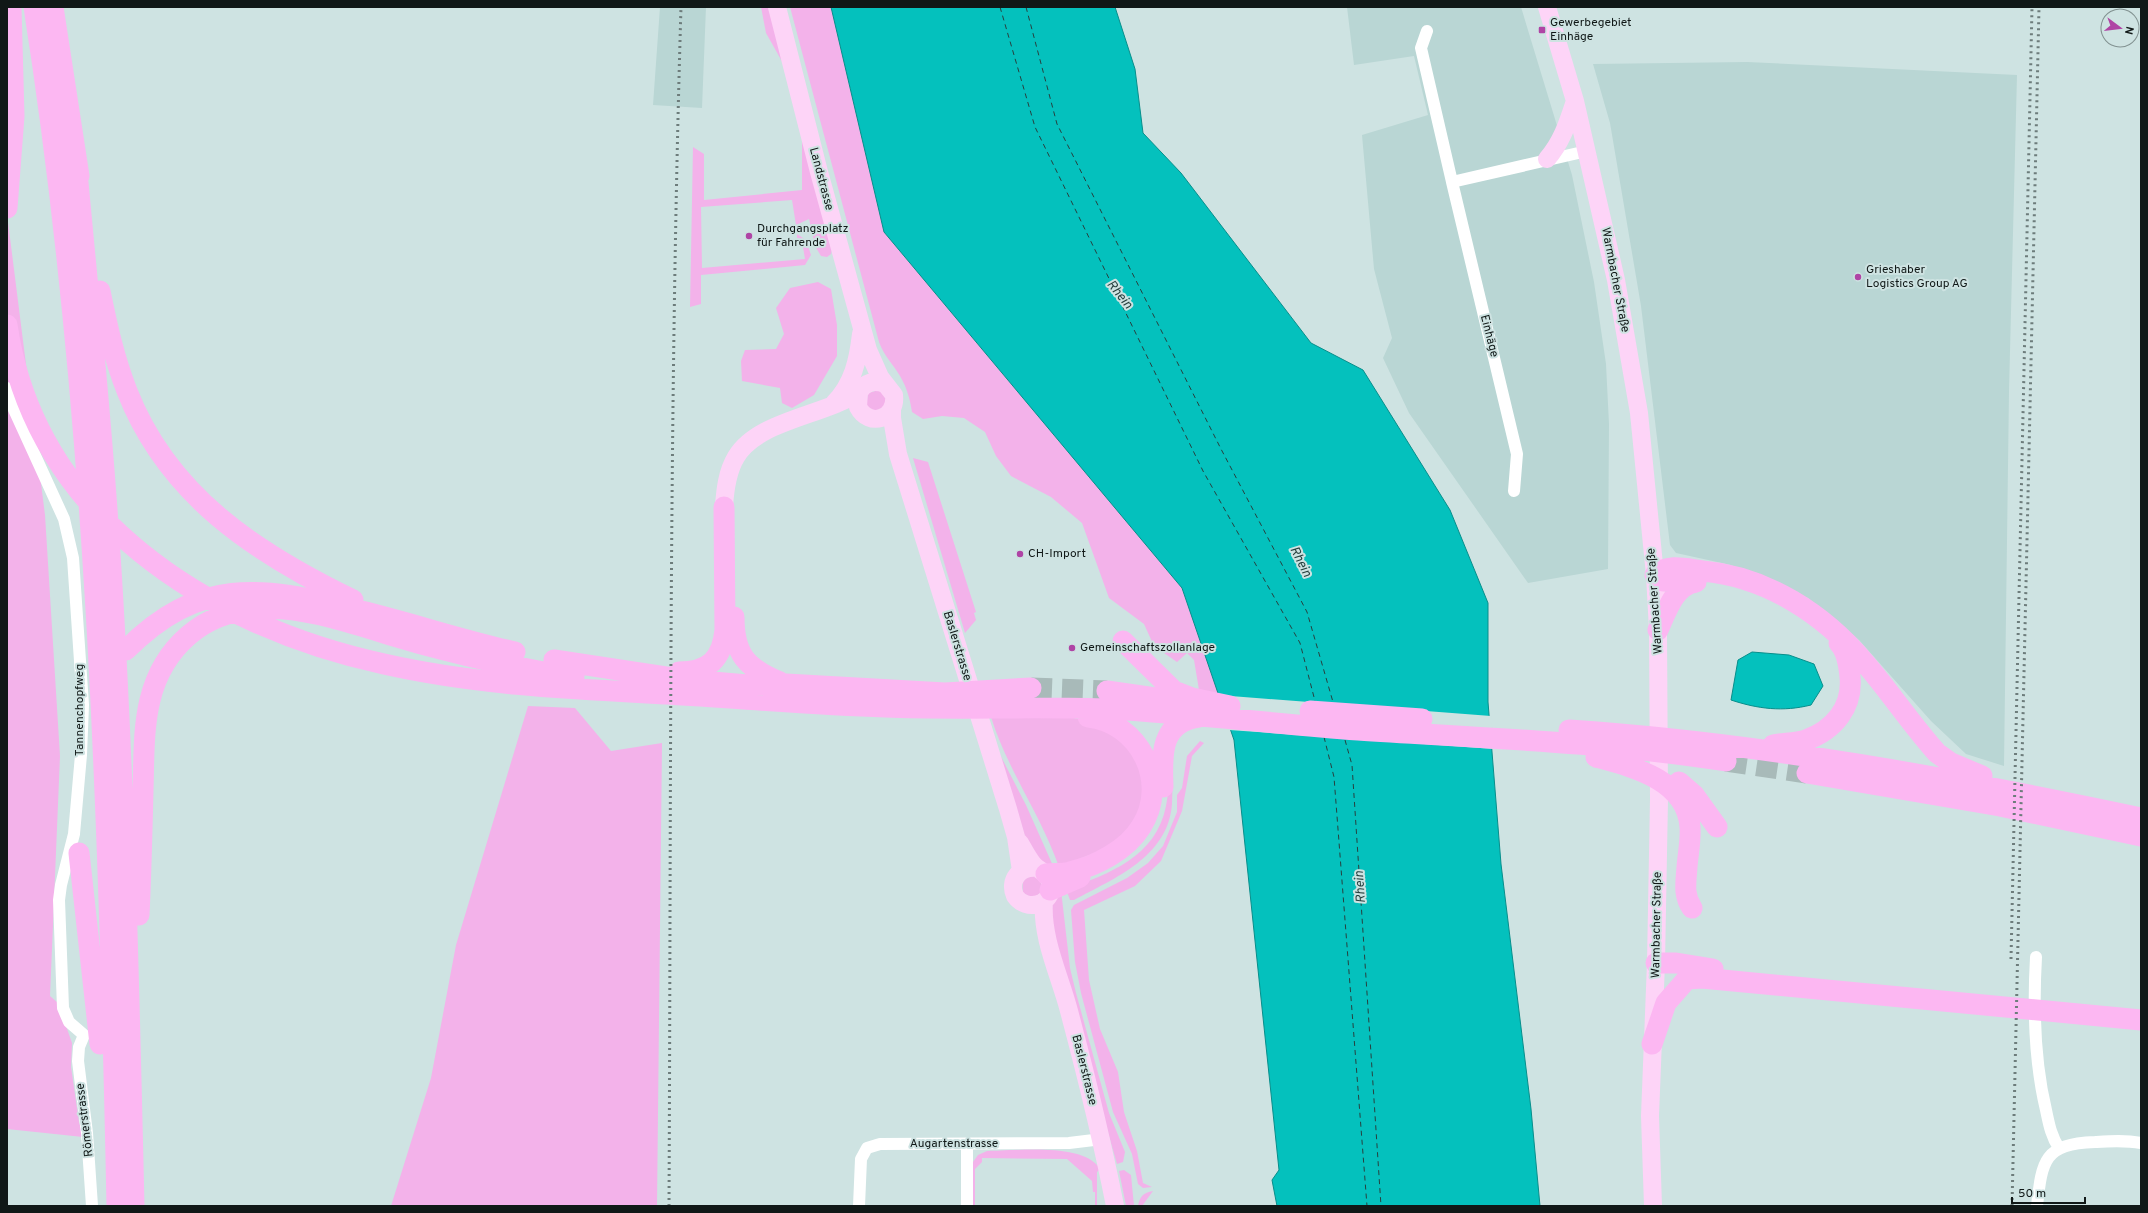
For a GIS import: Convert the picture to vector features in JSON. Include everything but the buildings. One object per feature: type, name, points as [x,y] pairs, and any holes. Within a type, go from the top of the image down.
[{"type":"highway","points":[[7,208],[14,103],[11,7]]},
{"type":"highway","points":[[34,7],[61,201],[84,441],[103,768],[117,1206]]},
{"type":"highway","points":[[53,7],[76,162],[104,313],[120,370],[137,412],[168,462],[211,511],[256,546],[303,576],[391,618]]},
{"type":"highway","points":[[76,162],[101,423],[110,553],[121,775],[134,1206]]},
{"type":"highway","points":[[7,325],[12,352],[14,388],[58,463],[83,497],[127,542],[194,591],[235,613],[290,636],[377,663],[449,676],[554,688],[886,708],[1036,707],[1114,709],[1230,706],[1351,722]]},
{"type":"highway","points":[[634,672],[694,671],[710,664],[720,652],[725,630],[729,507]]},
{"type":"highway","points":[[729,507],[734,634],[737,644],[745,660],[755,670],[786,684]]},
{"type":"highway","points":[[1757,749],[1806,740],[1825,730],[1838,720],[1848,704],[1851,686],[1849,664],[1842,646],[1826,631],[1779,600],[1746,584],[1712,579],[1692,582],[1664,581],[1655,576],[1663,568],[1717,572],[1748,580],[1796,602],[1825,623],[1846,642],[1865,663],[1937,753],[1951,763],[1987,778],[1995,802]]},
{"type":"highway","points":[[1658,630],[1673,598],[1681,589],[1692,582]]},
{"type":"highway","points":[[126,650],[155,624],[176,611],[201,600],[237,592],[268,592],[296,595],[391,618],[508,650],[579,664],[679,679],[722,683],[786,684],[945,693],[1031,688]]},
{"type":"highway","points":[[131,1084],[144,754],[147,713],[154,688],[165,663],[177,647],[193,632],[212,620],[237,611],[259,608],[296,610],[505,665],[669,694]]},
{"type":"highway","points":[[1123,641],[1169,687],[1195,706]]},
{"type":"highway","points":[[1107,691],[1195,706],[1351,722],[1511,733],[1616,733],[1757,749],[2141,836]]},
{"type":"highway","points":[[1040,881],[1066,882],[1111,866],[1124,858],[1144,840],[1158,818],[1162,804],[1163,746],[1166,738],[1180,725],[1192,718],[1195,706]]},
{"type":"highway","points":[[993,708],[1097,718],[1108,721],[1132,737],[1139,745],[1148,764],[1151,775],[1150,807],[1141,828],[1133,837],[1102,860],[1040,881]]},
{"type":"highway","points":[[1511,733],[1622,764],[1668,785],[1678,796],[1688,815],[1690,827],[1685,895],[1692,908]]},
{"type":"highway","points":[[1542,742],[1582,744],[1726,761]]},
{"type":"highway","points":[[1582,744],[1632,760],[1674,778],[1694,795],[1717,826]]},
{"type":"highway","points":[[1627,750],[1665,762]]},
{"type":"highway","points":[[1807,773],[1995,802],[2141,818]]},
{"type":"highway","points":[[79,853],[116,1172]]},
{"type":"highway","points":[[1656,963],[1674,978],[1718,980],[2141,1020]]},
{"type":"highway","points":[[1656,963],[1676,963],[1733,972],[2079,1009],[2141,1014]]},
{"type":"highway","points":[[1652,1044],[1666,1003],[1687,978]]},
{"type":"main road","name":"Landstrasse","points":[[777,7],[819,172],[868,350],[885,384]]},
{"type":"main road","name":"Warmbacher Straße","points":[[1547,7],[1575,101],[1616,280],[1639,413],[1655,576],[1658,630],[1659,798],[1656,963],[1650,1116],[1653,1206]]},
{"type":"main road","points":[[1547,160],[1555,150],[1563,135],[1575,101]]},
{"type":"main road","points":[[830,407],[838,399],[852,378],[857,362],[862,325]]},
{"type":"main road","name":"Landstrasse","points":[[861,389],[867,369],[868,350]]},
{"type":"main road","points":[[874,382],[885,384],[894,395],[892,409],[885,417],[866,417],[848,414],[790,428],[764,440],[750,454],[744,464],[729,507],[726,489],[731,466],[745,446],[766,431],[844,402],[861,389],[874,382]]},
{"type":"main road","points":[[861,389],[857,402],[866,417],[890,435]]},
{"type":"main road","name":"Baslerstrasse","points":[[892,409],[890,435],[905,476],[1016,837],[1040,881],[1046,935],[1068,1009],[1102,1139],[1115,1206]]},
{"type":"main road","name":"Baslerstrasse","points":[[1040,881],[1013,881],[1013,892],[1017,900],[1026,905],[1046,935]]},
{"type":"main road","points":[[1026,905],[1038,905],[1040,881]]},
{"type":"street","name":"Einhäge","points":[[1428,31],[1421,48],[1517,454],[1514,491]]},
{"type":"street","points":[[1452,182],[1587,151]]},
{"type":"street","name":"Tannenchopfweg","points":[[14,388],[11,402],[64,519],[73,558],[83,705],[81,755],[74,834],[60,885],[59,900],[63,1008],[69,1022],[84,1035]]},
{"type":"street","points":[[2036,957],[2034,980],[2034,1028],[2040,1086],[2051,1133],[2059,1148]]},
{"type":"street","name":"Römerstrasse","points":[[84,1035],[79,1047],[78,1061],[88,1133],[92,1206]]},
{"type":"street","name":"Augartenstrasse","points":[[859,1206],[861,1159],[866,1148],[880,1144],[1069,1143],[1102,1139]]},
{"type":"street","points":[[2037,1206],[2040,1178],[2044,1165],[2051,1155],[2059,1148],[2066,1144],[2079,1142],[2128,1140],[2141,1143]]},
{"type":"street","points":[[967,1144],[967,1206]]},
{"type":"shaded area","points":[[660,7],[706,7],[702,108],[653,105]]},
{"type":"shaded area","points":[[761,7],[771,7],[784,65],[766,33]]},
{"type":"shaded area","points":[[790,7],[831,7],[884,232],[1182,588],[1222,699],[1200,696],[1194,660],[1187,653],[1177,662],[1154,646],[1144,624],[1109,598],[1082,523],[1051,497],[1011,476],[996,456],[985,432],[964,418],[942,416],[923,419],[912,412],[905,385],[883,352],[879,342]]},
{"type":"shaded area","points":[[1347,7],[1521,7],[1572,175],[1594,282],[1606,364],[1609,424],[1608,569],[1528,583],[1409,413],[1383,358],[1392,338],[1374,269],[1362,135],[1428,115],[1414,56],[1354,65]]},
{"type":"shaded area","points":[[1747,62],[2017,75],[2009,391],[2004,766],[1966,754],[1931,721],[1859,640],[1808,598],[1731,565],[1676,553],[1670,545],[1641,306],[1610,123],[1593,64]]},
{"type":"shaded area","points":[[802,130],[833,246],[831,254],[827,257],[821,256],[815,246],[809,219],[796,225],[792,200],[701,207],[702,268],[805,259],[802,241],[797,238],[797,234],[806,240],[811,255],[805,265],[701,275],[701,304],[690,307],[693,147],[704,154],[704,200],[802,190]]},
{"type":"shaded area","points":[[7,214],[45,515],[60,756],[50,996],[58,1003],[72,1043],[71,1067],[79,1122],[83,1137],[7,1129]]},
{"type":"shaded area","points":[[818,282],[831,289],[837,325],[837,356],[814,395],[792,408],[782,403],[780,388],[742,381],[741,361],[745,350],[776,349],[784,334],[776,308],[790,288]]},
{"type":"shaded area","points":[[879,390],[886,397],[885,407],[875,411],[866,406],[868,393]]},
{"type":"shaded area","points":[[913,458],[928,462],[976,612],[974,613],[976,620],[965,633]]},
{"type":"shaded area","points":[[528,706],[575,708],[611,751],[662,743],[657,1206],[391,1206],[431,1078],[456,945]]},
{"type":"shaded area","points":[[991,717],[1073,718],[1098,723],[1114,730],[1143,768],[1142,809],[1128,833],[1112,846],[1059,867],[1052,848],[1006,755]]},
{"type":"shaded area","points":[[1200,741],[1204,743],[1192,756],[1182,811],[1161,861],[1135,886],[1084,910],[1089,980],[1100,1029],[1118,1072],[1124,1112],[1137,1151],[1143,1183],[1152,1187],[1143,1188],[1138,1184],[1132,1154],[1113,1112],[1081,993],[1075,962],[1071,910],[1074,905],[1127,878],[1148,863],[1163,846],[1177,812],[1177,795],[1182,788],[1187,756]]},
{"type":"shaded area","points":[[995,745],[1026,805],[1054,868],[1031,855]]},
{"type":"shaded area","points":[[1172,745],[1172,804],[1168,822],[1161,838],[1150,852],[1137,864],[1106,883],[1074,900],[1070,900],[1066,889],[1114,870],[1141,851],[1152,838],[1161,824],[1166,806]]},
{"type":"shaded area","points":[[1034,875],[1042,882],[1041,893],[1032,898],[1023,893],[1023,886],[1025,879]]},
{"type":"shaded area","points":[[1061,890],[1070,968],[1076,993],[1109,1113],[1125,1152],[1123,1162],[1117,1164],[1050,929],[1052,903]]},
{"type":"shaded area","points":[[987,1151],[1065,1151],[1092,1160],[1100,1169],[1097,1172],[1097,1206],[1095,1206],[1095,1192],[1093,1192],[1092,1181],[1067,1159],[982,1158],[982,1162],[975,1169],[975,1206],[973,1206],[973,1162],[978,1155]]},
{"type":"shaded area","points":[[1124,1170],[1131,1175],[1134,1206],[1126,1206],[1119,1171]]},
{"type":"shaded area","points":[[1153,1191],[1142,1206],[1138,1206],[1142,1196]]},
{"type":"water","name":"Rhein","points":[[831,7],[1115,7],[1135,69],[1143,133],[1181,173],[1311,343],[1363,370],[1450,510],[1488,603],[1488,702],[1501,864],[1531,1109],[1540,1206],[1277,1206],[1272,1180],[1279,1170],[1234,740],[1182,588],[884,232]]},
{"type":"water","points":[[1752,652],[1789,655],[1814,664],[1823,686],[1811,705],[1781,709],[1751,706],[1731,700],[1738,660]]},
{"type":"pier","points":[[1218,695],[1491,716],[1494,749],[1229,730]]},
{"type":"ferry route","points":[[1000,7],[1035,127],[1203,471],[1300,643],[1315,701]]},
{"type":"ferry route","points":[[1026,7],[1057,124],[1221,449],[1307,612],[1333,702]]},
{"type":"ferry route","points":[[1324,737],[1334,777],[1367,1206]]},
{"type":"ferry route","points":[[1345,740],[1352,765],[1381,1206]]},
{"type":"tunnel","points":[[1031,688],[1107,691]]},
{"type":"tunnel","points":[[1726,761],[1807,773]]},
{"type":"railway","points":[[669,1206],[672,456],[681,7]]},
{"type":"railway","points":[[2011,959],[2032,7]]},
{"type":"railway","points":[[2012,1206],[2039,7]]},
{"type":"place","name":"Gewerbegebiet Einhäge","points":[[1542,30]]},
{"type":"place","name":"Durchgangsplatz für Fahrende","points":[[749,236]]},
{"type":"place","name":"Grieshaber Logistics Group AG","points":[[1858,277]]},
{"type":"place","name":"CH-Import","points":[[1020,554]]},
{"type":"place","name":"Gemeinschaftszollanlage","points":[[1072,648]]}]
